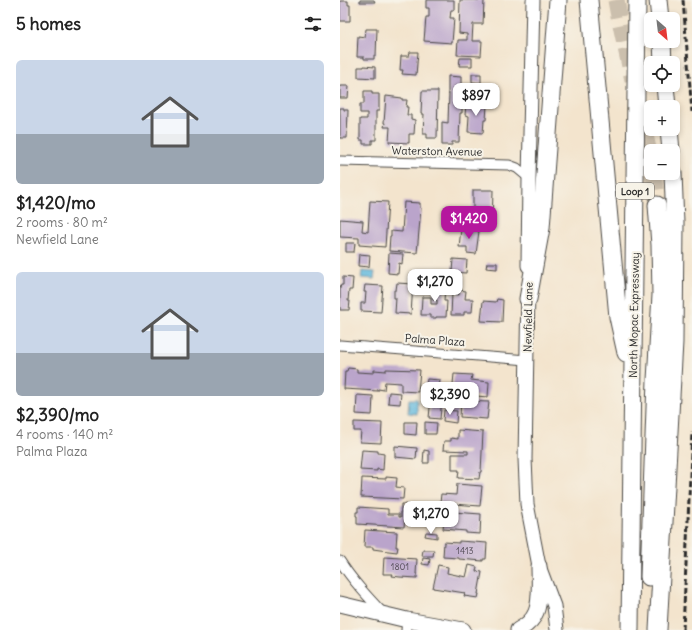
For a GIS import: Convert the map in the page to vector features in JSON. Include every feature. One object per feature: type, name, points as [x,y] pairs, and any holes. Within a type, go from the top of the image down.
[{"type":"highway","points":[[528,299],[541,228],[558,0]]},
{"type":"highway","points":[[589,0],[618,317],[633,383]]},
{"type":"highway","name":"North Mopac Expressway","points":[[630,630],[637,0]]},
{"type":"highway","points":[[658,0],[659,12]]},
{"type":"highway","points":[[648,630],[654,600],[674,342],[675,223],[673,180]]},
{"type":"highway","points":[[657,205],[660,245],[661,295],[656,380],[654,600],[658,630]]},
{"type":"main road","name":"Newfield Lane","points":[[533,0],[525,466],[528,504],[539,566],[554,606],[558,630]]},
{"type":"main road","points":[[518,630],[530,622],[536,611],[539,596],[539,566]]},
{"type":"main road","points":[[340,604],[384,614],[407,625],[463,630]]},
{"type":"street","name":"Waterston Avenue","points":[[340,161],[509,165],[520,170],[529,178]]},
{"type":"street","name":"Palma Plaza","points":[[340,345],[527,360]]},
{"type":"street","points":[[340,561],[360,588],[384,614]]},
{"type":"water","points":[[362,271],[375,272],[374,279],[361,278]]},
{"type":"water","points":[[409,399],[417,399],[417,414],[408,413]]},
{"type":"building","points":[[360,0],[374,0],[375,2],[360,2]]},
{"type":"building","points":[[426,0],[454,0],[454,10],[451,10],[450,18],[454,18],[452,43],[424,41],[426,17],[429,17],[429,8],[426,8]]},
{"type":"building","points":[[460,0],[484,0],[483,24],[473,24],[472,41],[482,41],[481,56],[457,55],[458,40],[467,40],[467,34],[459,33]]},
{"type":"building","points":[[340,1],[348,1],[348,5],[350,5],[350,21],[340,21]]},
{"type":"building","points":[[366,29],[377,29],[376,55],[374,55],[374,59],[357,57],[358,36],[365,37]]},
{"type":"building","points":[[410,52],[418,52],[416,75],[402,74],[403,70],[400,70],[401,56],[409,56]]},
{"type":"building","points":[[460,58],[472,58],[472,66],[459,66]]},
{"type":"building","points":[[358,67],[375,67],[375,78],[358,77]]},
{"type":"building","points":[[472,74],[481,74],[481,83],[472,82]]},
{"type":"building","points":[[448,76],[461,77],[460,97],[462,97],[462,104],[460,104],[460,108],[462,108],[462,113],[460,113],[459,142],[452,142],[452,145],[442,145],[442,122],[448,123]]},
{"type":"building","points":[[340,86],[349,86],[348,98],[340,98]]},
{"type":"building","points":[[364,91],[372,91],[372,94],[379,94],[379,111],[376,111],[376,140],[372,140],[372,144],[363,144],[363,140],[360,140],[360,119],[367,119],[367,113],[360,113],[360,104],[364,104]]},
{"type":"building","points":[[422,91],[438,91],[437,138],[427,138],[427,134],[423,134],[424,114],[421,114]]},
{"type":"building","points":[[386,96],[407,100],[407,115],[411,115],[411,119],[415,120],[414,134],[409,134],[409,143],[389,142],[390,127],[384,127]]},
{"type":"building","points":[[466,104],[487,105],[483,133],[468,132],[469,116],[465,115]]},
{"type":"building","points":[[340,108],[348,110],[347,138],[340,138]]},
{"type":"building","points":[[473,190],[493,190],[492,226],[469,226],[469,209],[473,209]]},
{"type":"building","points":[[370,201],[388,202],[385,247],[359,245],[359,238],[340,237],[340,219],[363,221],[362,231],[368,232]]},
{"type":"building","points":[[404,202],[420,203],[421,208],[417,253],[389,251],[391,231],[402,232]]},
{"type":"building","points":[[461,229],[479,231],[476,254],[467,253],[467,247],[459,247]]},
{"type":"building","points":[[346,243],[355,243],[354,252],[346,252]]},
{"type":"building","points":[[389,253],[403,254],[402,264],[399,263],[398,274],[388,273]]},
{"type":"building","points":[[359,254],[370,255],[369,267],[358,266]]},
{"type":"building","points":[[453,259],[467,260],[466,273],[452,272]]},
{"type":"building","points":[[487,263],[497,263],[497,269],[486,268]]},
{"type":"building","points":[[418,272],[424,272],[424,281],[417,281]]},
{"type":"building","points":[[343,277],[353,278],[352,290],[349,290],[349,310],[340,310],[340,288],[341,285],[343,285]]},
{"type":"building","points":[[397,283],[413,284],[411,314],[395,313],[396,298],[394,298],[394,290],[396,290]]},
{"type":"building","points":[[434,284],[445,285],[444,301],[447,301],[446,317],[430,318],[430,315],[421,315],[422,297],[431,297],[431,304],[437,304],[437,300],[433,300]]},
{"type":"building","points":[[365,285],[383,286],[381,312],[361,311],[361,303],[365,303]]},
{"type":"building","points":[[421,285],[424,289],[420,292],[417,288]]},
{"type":"building","points":[[459,290],[466,291],[465,299],[473,299],[472,312],[464,312],[464,315],[451,315],[452,294],[459,295]]},
{"type":"building","points":[[497,299],[503,300],[502,322],[481,321],[483,301],[496,302]]},
{"type":"building","points":[[348,368],[357,369],[357,372],[374,373],[374,370],[386,371],[386,369],[420,370],[418,392],[401,391],[401,383],[385,382],[384,390],[344,389],[345,371],[347,371]]},
{"type":"building","points":[[454,374],[472,375],[471,380],[489,382],[488,397],[452,394]]},
{"type":"building","points":[[427,379],[440,380],[438,394],[425,393]]},
{"type":"building","points":[[389,392],[401,393],[400,404],[388,403]]},
{"type":"building","points":[[357,395],[373,396],[372,415],[356,414]]},
{"type":"building","points":[[431,397],[442,398],[440,419],[429,418]]},
{"type":"building","points":[[461,401],[489,402],[487,419],[460,417]]},
{"type":"building","points":[[444,410],[457,411],[456,423],[443,421]]},
{"type":"building","points":[[354,422],[382,423],[381,443],[360,442],[361,431],[354,431]]},
{"type":"building","points":[[405,422],[417,422],[416,435],[405,434]]},
{"type":"building","points":[[425,422],[437,423],[436,434],[425,434]]},
{"type":"building","points":[[458,430],[483,432],[481,472],[479,479],[458,478],[459,470],[452,470],[452,454],[468,454],[468,451],[443,450],[444,441],[451,441],[451,438],[458,439]]},
{"type":"building","points":[[395,446],[417,448],[416,459],[395,457]]},
{"type":"building","points":[[362,450],[378,451],[378,453],[384,454],[383,470],[360,470]]},
{"type":"building","points":[[424,450],[429,451],[429,463],[423,463]]},
{"type":"building","points":[[386,477],[397,478],[396,487],[404,488],[403,499],[361,497],[362,478],[386,479]]},
{"type":"building","points":[[457,484],[482,486],[480,506],[440,503],[441,494],[456,495]]},
{"type":"building","points":[[401,504],[418,505],[417,518],[405,517],[404,527],[357,524],[356,512],[358,512],[358,507],[388,509],[388,514],[399,514],[399,517],[401,517]]},
{"type":"building","points":[[423,505],[445,506],[445,516],[422,515]]},
{"type":"building","points":[[453,512],[481,514],[480,534],[443,529],[444,518],[453,519]]},
{"type":"building","points":[[365,530],[397,532],[397,552],[373,549],[373,547],[364,547]]},
{"type":"building","points":[[426,532],[437,533],[437,538],[425,536]]},
{"type":"building","points":[[459,541],[487,543],[486,559],[483,559],[483,561],[443,557],[444,542],[459,543]]},
{"type":"building","points":[[423,550],[434,550],[433,556],[422,556]]},
{"type":"building","points":[[384,557],[417,559],[417,578],[383,574]]},
{"type":"building","points":[[423,558],[430,559],[429,565],[422,564]]},
{"type":"building","points":[[438,565],[448,567],[447,573],[466,577],[469,565],[477,567],[476,571],[482,572],[478,598],[464,596],[465,593],[433,588]]},
{"type":"tunnel","points":[[616,0],[633,80]]},
{"type":"tunnel","points":[[639,108],[647,144]]},
{"type":"tunnel","points":[[654,180],[657,205]]},
{"type":"railway","points":[[683,0],[692,112]]},
{"type":"railway","points":[[683,630],[692,432]]}]
